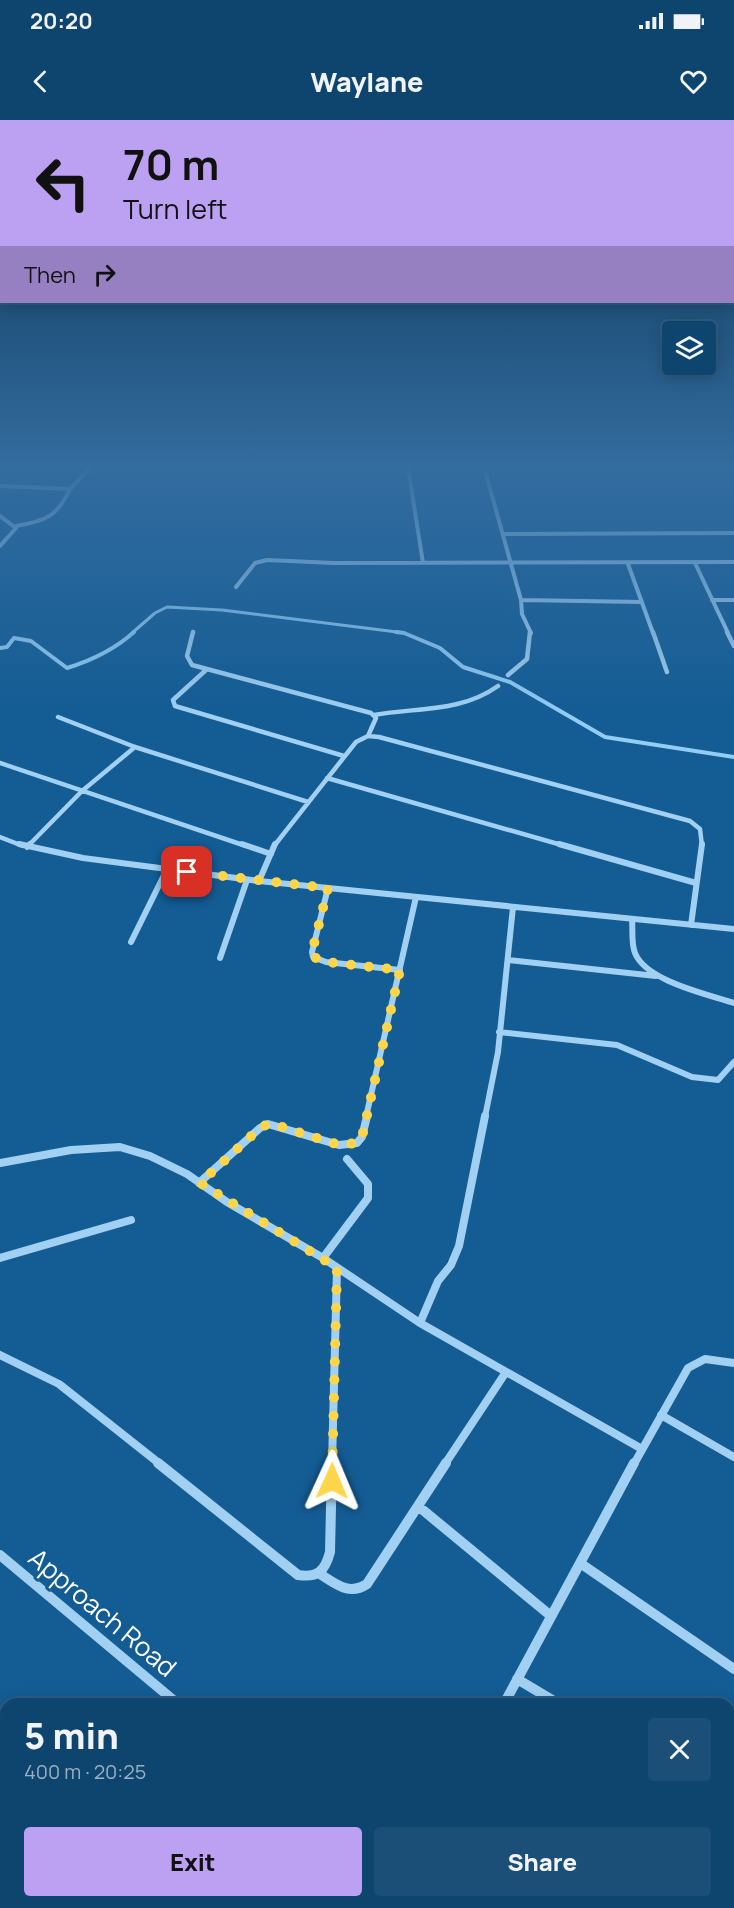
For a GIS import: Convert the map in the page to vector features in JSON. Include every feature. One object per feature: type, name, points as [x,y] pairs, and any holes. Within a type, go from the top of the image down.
[{"type":"street","points":[[421,550],[423,563]]},
{"type":"street","points":[[507,550],[521,600],[520,609],[531,634],[527,659],[508,675]]},
{"type":"street","points":[[236,587],[255,563],[260,561],[628,564],[734,562]]},
{"type":"street","points":[[695,563],[734,646]]},
{"type":"street","points":[[628,564],[667,672]]},
{"type":"street","points":[[521,600],[642,602]]},
{"type":"street","points":[[712,600],[734,600]]},
{"type":"street","points":[[726,628],[734,628]]},
{"type":"street","points":[[193,632],[187,656],[192,665],[374,715],[402,709],[446,709],[487,696],[498,686]]},
{"type":"street","points":[[206,670],[173,700],[175,706],[345,756]]},
{"type":"street","points":[[368,736],[376,721],[374,715]]},
{"type":"street","points":[[58,717],[135,747],[308,802]]},
{"type":"street","points":[[259,881],[274,846],[356,742],[368,736],[379,737],[690,821],[700,829],[703,840],[691,925]]},
{"type":"street","points":[[27,847],[82,791],[135,747]]},
{"type":"street","points":[[0,763],[271,854]]},
{"type":"street","points":[[327,778],[696,883]]},
{"type":"street","points":[[0,837],[27,847],[83,858],[247,880],[734,929]]},
{"type":"street","points":[[131,942],[167,869]]},
{"type":"street","points":[[220,958],[247,880]]},
{"type":"street","points":[[328,888],[312,952],[313,957],[326,962],[400,970]]},
{"type":"street","points":[[200,1183],[260,1128],[268,1124],[339,1145],[357,1143],[362,1137],[416,897]]},
{"type":"street","points":[[420,1323],[438,1281],[451,1264],[459,1246],[498,1052],[513,907]]},
{"type":"street","points":[[632,920],[635,954],[641,963],[656,975]]},
{"type":"street","points":[[508,960],[656,975],[734,1003]]},
{"type":"street","points":[[499,1032],[631,1048],[697,1080],[718,1080],[734,1062]]},
{"type":"street","points":[[0,1163],[71,1150],[120,1147],[150,1156],[200,1183],[227,1202],[323,1258],[420,1323],[642,1449]]},
{"type":"street","points":[[323,1258],[368,1198],[368,1184],[347,1160]]},
{"type":"street","points":[[0,1258],[131,1220]]},
{"type":"street","points":[[0,1355],[59,1384],[298,1575],[310,1577],[320,1574],[327,1564],[330,1552],[337,1268]]},
{"type":"street","points":[[507,1698],[689,1365],[696,1360],[706,1359],[734,1363]]},
{"type":"street","points":[[320,1574],[347,1591],[361,1589],[506,1372]]},
{"type":"street","points":[[662,1415],[734,1457]]},
{"type":"street","points":[[418,1506],[551,1616]]},
{"type":"street","name":"Approach Road","points":[[0,1555],[171,1698]]},
{"type":"street","points":[[580,1563],[734,1669]]},
{"type":"street","points":[[518,1679],[549,1698]]},
{"type":"waterway","points":[[132,633],[155,613],[167,607],[222,610],[405,633]]},
{"type":"waterway","points":[[0,648],[7,647],[14,638],[31,641],[67,668],[103,654],[134,632]]},
{"type":"waterway","points":[[396,632],[440,648],[463,667],[510,682],[605,737],[734,757]]},
{"type":"route","points":[[187,872],[328,888],[312,952],[313,957],[326,962],[400,970],[362,1137],[357,1143],[349,1146],[339,1145],[268,1124],[260,1128],[200,1183],[227,1202],[337,1268],[332,1481]]}]
